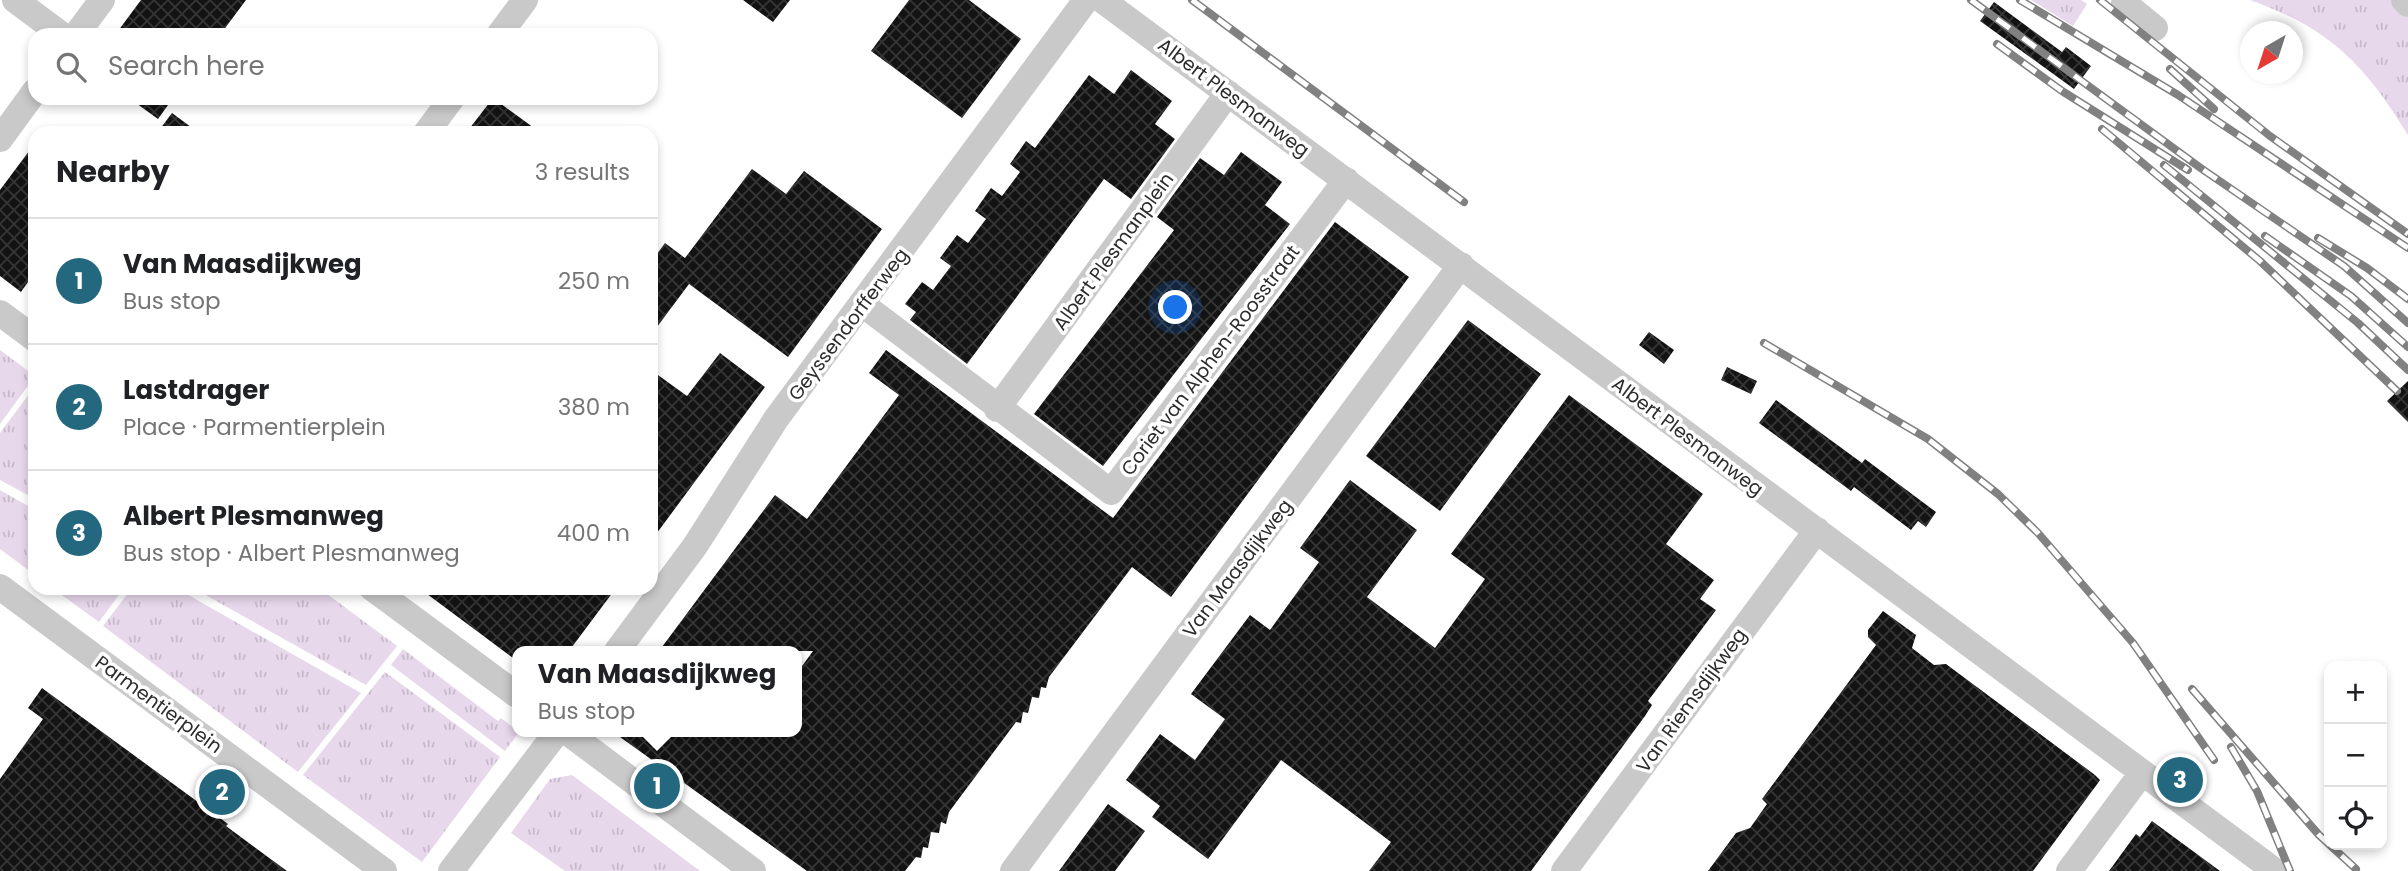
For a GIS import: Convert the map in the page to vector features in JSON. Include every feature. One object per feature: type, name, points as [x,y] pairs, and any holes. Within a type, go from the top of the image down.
[{"type":"street","points":[[15,0],[53,28]]},
{"type":"street","points":[[81,28],[102,0]]},
{"type":"street","points":[[504,28],[525,0]]},
{"type":"street","name":"Geyssendorfferweg","points":[[621,646],[695,546],[776,419],[1086,0]]},
{"type":"street","name":"Albert Plesmanweg","points":[[1102,0],[2275,871]]},
{"type":"street","points":[[2404,0],[2408,4]]},
{"type":"street","points":[[2127,1],[2155,28]]},
{"type":"street","name":"Albert Plesmanplein","points":[[997,408],[1228,93]]},
{"type":"street","points":[[0,139],[28,101]]},
{"type":"street","points":[[431,126],[447,105]]},
{"type":"street","name":"Coriet van Alphen-Roosstraat","points":[[862,304],[1111,492],[1346,180]]},
{"type":"street","name":"Van Maasdijkweg","points":[[1013,871],[1461,265]]},
{"type":"street","points":[[0,313],[28,334]]},
{"type":"street","name":"Van Riemsdijkweg","points":[[1564,871],[1816,530]]},
{"type":"street","name":"Parmentierplein","points":[[0,587],[384,871]]},
{"type":"street","points":[[381,595],[512,691]]},
{"type":"street","points":[[451,871],[552,737]]},
{"type":"street","points":[[574,737],[753,871]]},
{"type":"street","points":[[2069,871],[2142,773]]},
{"type":"green space","points":[[2031,0],[2081,0],[2087,4],[2073,26]]},
{"type":"green space","points":[[2250,0],[2391,0],[2408,17],[2408,135],[2376,88],[2343,52],[2303,21]]},
{"type":"green space","points":[[0,350],[28,371],[28,386],[0,424]]},
{"type":"green space","points":[[28,395],[28,495],[0,480],[0,433]]},
{"type":"green space","points":[[0,490],[28,506],[28,570],[0,549]]},
{"type":"green space","points":[[62,595],[119,595],[99,622]]},
{"type":"green space","points":[[127,595],[188,595],[361,693],[298,772],[103,626]]},
{"type":"green space","points":[[205,595],[328,595],[397,646],[366,685]]},
{"type":"green space","points":[[403,649],[498,721],[501,718],[512,727],[512,737],[515,737],[505,751],[391,665]]},
{"type":"green space","points":[[385,672],[500,757],[422,862],[303,775]]},
{"type":"green space","points":[[572,775],[700,871],[565,871],[511,833],[550,779]]},
{"type":"building","points":[[141,0],[246,0],[225,28],[120,28]]},
{"type":"building","points":[[743,0],[790,0],[773,22]]},
{"type":"building","points":[[909,0],[969,0],[1021,39],[962,118],[871,51]]},
{"type":"building","points":[[1994,2],[2062,52],[2066,47],[2091,66],[2074,89],[1980,21]]},
{"type":"building","points":[[1131,70],[1172,101],[1155,124],[1175,139],[1131,199],[1104,179],[967,364],[910,320],[916,312],[905,304],[922,282],[933,290],[951,266],[940,258],[957,235],[968,243],[986,219],[975,211],[991,188],[1002,196],[1020,172],[1010,164],[1026,141],[1035,148],[1089,75],[1114,94]]},
{"type":"building","points":[[139,105],[168,105],[158,119]]},
{"type":"building","points":[[488,105],[503,105],[531,126],[471,126]]},
{"type":"building","points":[[172,113],[190,126],[162,126]]},
{"type":"building","points":[[28,152],[28,282],[21,292],[0,276],[0,190]]},
{"type":"building","points":[[1241,152],[1282,182],[1265,205],[1290,224],[1103,466],[1034,414],[1174,230],[1157,217],[1200,158],[1224,175]]},
{"type":"building","points":[[752,169],[786,194],[804,171],[882,229],[788,357],[689,284],[658,326],[658,252],[665,243],[685,258]]},
{"type":"building","points":[[1335,222],[1409,277],[1171,597],[1132,567],[1049,677],[1046,688],[1041,687],[1039,698],[1032,697],[1028,713],[1023,712],[1021,723],[1016,722],[949,812],[946,824],[941,822],[939,833],[931,832],[928,848],[923,847],[921,858],[916,857],[905,871],[807,871],[620,737],[802,737],[802,666],[813,651],[802,651],[802,646],[663,646],[775,495],[807,519],[899,395],[869,373],[886,350],[1113,518]]},
{"type":"building","points":[[1468,320],[1541,374],[1440,511],[1366,456]]},
{"type":"building","points":[[1649,332],[1674,350],[1664,364],[1639,345]]},
{"type":"building","points":[[720,353],[765,387],[658,532],[658,375],[687,396]]},
{"type":"building","points":[[1727,367],[1757,381],[1751,394],[1721,380]]},
{"type":"building","points":[[2408,381],[2408,422],[2387,401]]},
{"type":"building","points":[[1569,395],[1703,494],[1666,544],[1714,580],[1700,599],[1716,610],[1648,701],[1652,705],[1645,716],[1531,871],[1369,871],[1391,842],[1281,760],[1208,859],[1152,817],[1160,806],[1126,780],[1160,734],[1195,760],[1225,719],[1191,694],[1250,615],[1270,630],[1319,562],[1300,548],[1350,480],[1417,530],[1367,597],[1435,648],[1485,579],[1451,554]]},
{"type":"building","points":[[1776,400],[1862,463],[1865,459],[1936,512],[1926,527],[1918,521],[1911,530],[1854,487],[1851,491],[1759,423]]},
{"type":"building","points":[[428,595],[611,595],[573,646],[512,646],[512,657]]},
{"type":"building","points":[[1883,611],[1916,635],[1912,648],[1934,665],[1946,664],[2095,775],[2100,780],[2098,783],[2033,871],[1708,871],[1736,833],[1750,828],[1767,804],[1762,799],[1876,645],[1868,637],[1868,630]]},
{"type":"building","points":[[42,688],[228,824],[226,826],[287,871],[0,871],[0,779],[43,719],[28,708]]},
{"type":"building","points":[[1108,804],[1145,831],[1115,871],[1059,871]]},
{"type":"building","points":[[2152,821],[2220,871],[2109,871],[2136,834],[2140,837]]},
{"type":"railway","points":[[1192,0],[1464,202]]},
{"type":"railway","points":[[1971,0],[2202,169],[2344,266],[2408,323]]},
{"type":"railway","points":[[2020,0],[2178,95],[2408,248]]},
{"type":"railway","points":[[2100,0],[2270,136],[2408,234]]},
{"type":"railway","points":[[1997,44],[2062,91],[2188,170]]},
{"type":"railway","points":[[2170,69],[2214,109]]},
{"type":"railway","points":[[2102,129],[2260,261],[2397,391]]},
{"type":"railway","points":[[2164,165],[2358,323],[2408,370]]},
{"type":"railway","points":[[2265,236],[2351,296],[2408,347]]},
{"type":"railway","points":[[2318,238],[2367,268],[2408,299]]},
{"type":"railway","points":[[1764,343],[1928,439],[1998,494],[2038,533],[2133,643],[2214,760]]},
{"type":"railway","points":[[2192,689],[2319,835],[2356,869]]},
{"type":"railway","points":[[2231,747],[2257,791],[2290,871]]},
{"type":"place","name":"Albert Plesmanweg","points":[[2180,780]]},
{"type":"place","name":"Van Maasdijkweg","points":[[657,786]]},
{"type":"place","name":"Lastdrager","points":[[222,792]]}]
